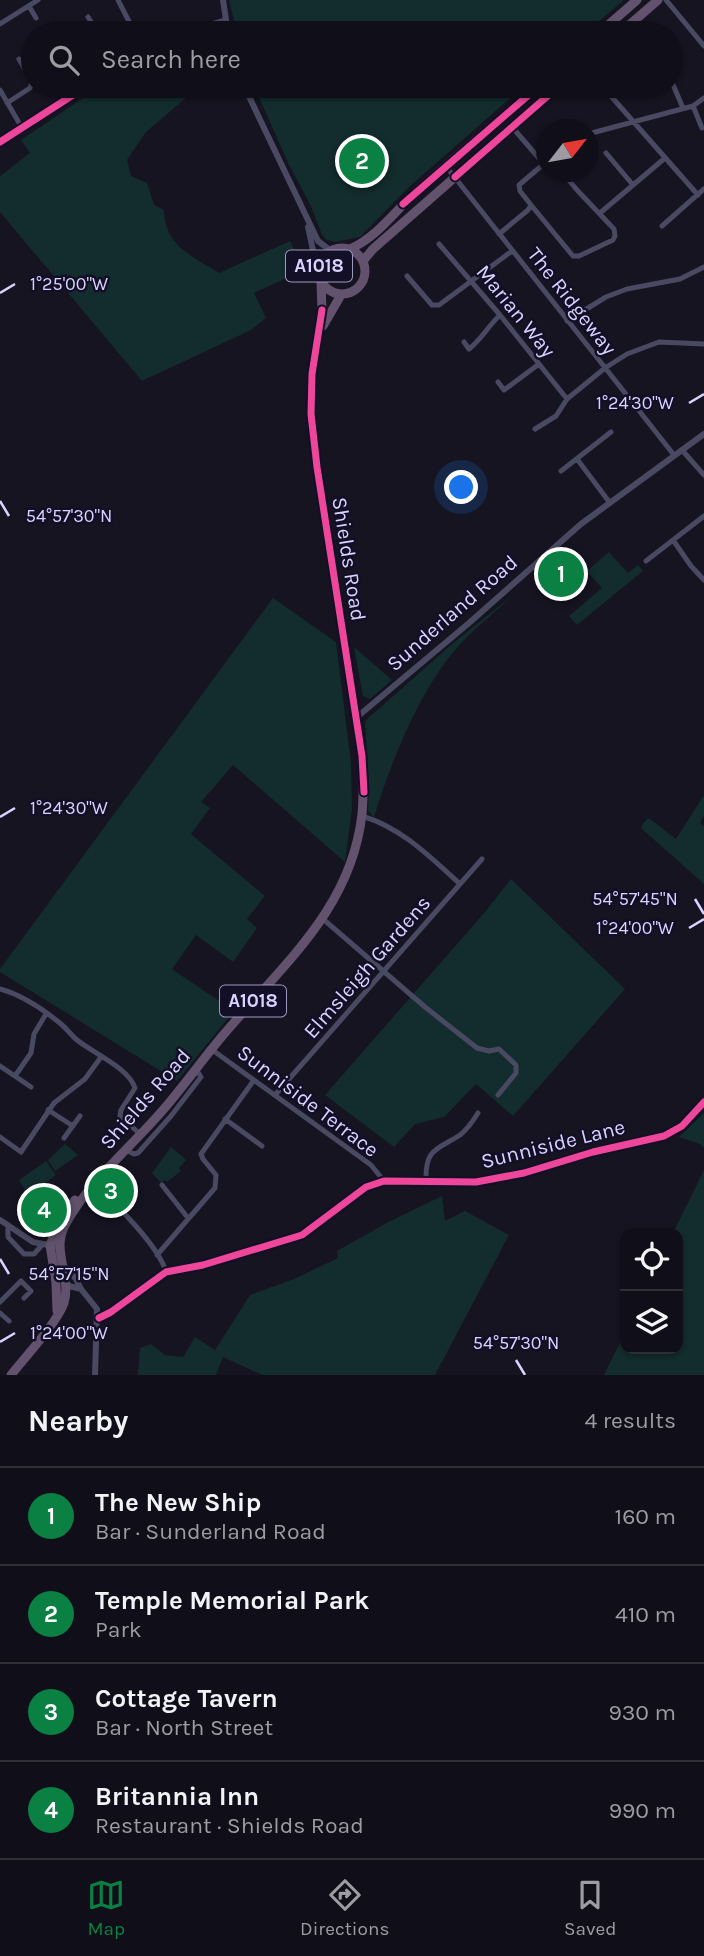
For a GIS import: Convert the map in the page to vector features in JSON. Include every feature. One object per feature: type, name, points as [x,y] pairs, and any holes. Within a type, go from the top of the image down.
[{"type":"highway","points":[[613,21],[637,0]]},
{"type":"highway","points":[[634,21],[658,0]]},
{"type":"highway","name":"A1018","points":[[350,249],[368,240],[445,165],[525,98]]},
{"type":"highway","name":"A1018","points":[[363,261],[373,249],[545,98]]},
{"type":"highway","name":"A1018","points":[[350,249],[363,261],[365,277],[356,290],[341,295],[329,291],[319,278],[321,261],[331,251],[350,249]]},
{"type":"highway","name":"Shields Road","points":[[51,1245],[94,1184],[141,1135],[323,919],[337,898],[348,872],[362,816],[362,755],[311,414],[312,374],[321,331],[319,278]]},
{"type":"highway","name":"Shields Road","points":[[321,331],[341,295]]},
{"type":"highway","points":[[51,1245],[62,1264],[61,1284]]},
{"type":"highway","points":[[11,1375],[64,1302],[51,1245]]},
{"type":"street","points":[[0,23],[38,0]]},
{"type":"street","points":[[118,0],[128,21]]},
{"type":"street","points":[[222,21],[225,20],[223,0]]},
{"type":"street","points":[[666,0],[704,46]]},
{"type":"street","points":[[29,6],[36,18]]},
{"type":"street","points":[[88,16],[91,21]]},
{"type":"street","points":[[0,90],[22,128]]},
{"type":"street","points":[[8,103],[21,94]]},
{"type":"street","points":[[0,142],[68,98]]},
{"type":"street","points":[[250,98],[318,241],[331,251]]},
{"type":"street","points":[[614,98],[698,195]]},
{"type":"street","points":[[679,98],[683,108]]},
{"type":"street","points":[[599,131],[693,106],[704,99]]},
{"type":"street","points":[[693,106],[702,128]]},
{"type":"street","points":[[512,127],[536,153]]},
{"type":"street","points":[[606,153],[634,185]]},
{"type":"street","points":[[600,213],[665,158]]},
{"type":"street","name":"The Ridgeway","points":[[445,165],[674,455]]},
{"type":"street","points":[[536,171],[519,185],[520,191],[573,256],[579,257],[613,240],[615,236],[614,229],[570,182]]},
{"type":"street","points":[[662,226],[704,189]]},
{"type":"street","points":[[499,234],[531,205]]},
{"type":"street","points":[[307,219],[319,278]]},
{"type":"street","name":"Marian Way","points":[[439,244],[567,399]]},
{"type":"street","points":[[407,276],[432,305],[439,305],[512,251]]},
{"type":"street","points":[[529,272],[537,266]]},
{"type":"street","points":[[567,321],[606,297],[627,289],[681,279],[704,267]]},
{"type":"street","points":[[464,342],[469,349],[484,336],[486,328],[500,315]]},
{"type":"street","points":[[535,429],[556,416],[567,399],[626,354],[659,342],[704,344]]},
{"type":"street","points":[[498,382],[504,390],[539,364]]},
{"type":"street","points":[[561,471],[611,432]]},
{"type":"street","name":"Sunderland Road","points":[[357,717],[555,546],[704,434]]},
{"type":"street","points":[[682,450],[704,475]]},
{"type":"street","points":[[577,459],[610,503]]},
{"type":"street","points":[[646,561],[704,516]]},
{"type":"street","points":[[673,540],[704,580]]},
{"type":"street","points":[[362,816],[404,835],[460,884]]},
{"type":"street","name":"Elmsleigh Gardens","points":[[275,1096],[482,859]]},
{"type":"street","points":[[323,919],[383,972],[477,1048],[488,1051],[499,1049],[517,1069],[513,1079],[498,1095]]},
{"type":"street","points":[[0,989],[13,992],[46,1014],[133,1082],[135,1088],[120,1116],[141,1135]]},
{"type":"street","points":[[15,1076],[31,1053],[34,1034],[46,1014]]},
{"type":"street","name":"Sunniside Terrace","points":[[211,1049],[371,1165],[384,1181]]},
{"type":"street","points":[[0,1137],[21,1152],[48,1110],[85,1079],[101,1057]]},
{"type":"street","points":[[0,1066],[31,1087]]},
{"type":"street","points":[[126,1150],[138,1153],[171,1116],[201,1077],[196,1069]]},
{"type":"street","points":[[157,1255],[215,1188],[216,1175],[201,1154],[254,1080]]},
{"type":"street","name":"Sunniside Lane","points":[[99,1318],[166,1272],[204,1265],[302,1235],[366,1187],[384,1181],[475,1182],[506,1177],[593,1152],[664,1136],[682,1126],[704,1102]]},
{"type":"street","points":[[48,1110],[73,1126]]},
{"type":"street","points":[[426,1181],[426,1165],[430,1154],[464,1132],[478,1113]]},
{"type":"street","points":[[64,1138],[80,1116]]},
{"type":"street","points":[[225,1119],[262,1146]]},
{"type":"street","points":[[94,1184],[126,1215],[157,1255],[166,1272]]},
{"type":"street","points":[[162,1185],[188,1219]]},
{"type":"street","points":[[0,1220],[33,1242],[51,1245]]},
{"type":"street","points":[[8,1226],[8,1237],[24,1254],[34,1254],[51,1245]]},
{"type":"street","points":[[62,1264],[96,1305],[99,1318],[95,1375]]},
{"type":"street","points":[[0,1303],[20,1281],[31,1292],[24,1298]]},
{"type":"street","points":[[61,1284],[81,1289]]},
{"type":"street","points":[[0,1313],[9,1321]]},
{"type":"green space","points":[[229,0],[624,0],[599,21],[234,21]]},
{"type":"green space","points":[[83,98],[186,98],[146,132],[127,160],[131,176],[147,183],[154,205],[164,210],[169,233],[182,249],[219,273],[290,241],[304,270],[254,293],[266,318],[251,330],[142,381],[0,212],[0,176],[30,153],[21,140]]},
{"type":"green space","points":[[259,98],[510,98],[408,188],[360,237],[335,242],[322,235],[310,204],[289,165]]},
{"type":"green space","points":[[609,552],[628,573],[638,565],[643,571],[577,625],[569,616],[602,588],[587,571]]},
{"type":"green space","points":[[512,596],[474,630],[440,670],[416,710],[397,752],[374,817],[368,811],[365,721],[452,644]]},
{"type":"green space","points":[[273,598],[336,642],[351,763],[352,809],[345,862],[233,765],[201,802],[210,808],[191,834],[265,896],[247,919],[257,928],[233,962],[196,935],[172,969],[234,1011],[177,1081],[0,972],[0,969]]},
{"type":"green space","points":[[354,647],[392,680],[370,699],[363,696]]},
{"type":"green space","points":[[704,795],[704,816],[700,823],[704,826],[704,884],[642,829],[642,825],[650,819],[676,839]]},
{"type":"green space","points":[[511,879],[625,989],[513,1116],[476,1084],[444,1117],[415,1124],[394,1147],[325,1095]]},
{"type":"green space","points":[[704,1113],[704,1148],[679,1137]]},
{"type":"green space","points":[[65,1144],[78,1155],[55,1171],[48,1160]]},
{"type":"green space","points":[[171,1147],[186,1160],[179,1168],[181,1171],[167,1182],[165,1180],[161,1183],[152,1173]]},
{"type":"green space","points":[[46,1161],[56,1175],[37,1189],[25,1190],[19,1180]]},
{"type":"green space","points":[[704,1170],[704,1375],[604,1375],[620,1342],[620,1354],[683,1354],[683,1228],[675,1228]]},
{"type":"green space","points":[[442,1196],[445,1221],[465,1211],[509,1235],[435,1375],[262,1375],[223,1357],[216,1375],[138,1375],[140,1348],[151,1344],[165,1355],[183,1357],[195,1337],[215,1350],[250,1295],[294,1279],[338,1258],[337,1251]]},
{"type":"cycle path","points":[[0,142],[68,98]]},
{"type":"cycle path","points":[[403,204],[525,98]]},
{"type":"cycle path","points":[[455,177],[545,98]]},
{"type":"cycle path","points":[[322,310],[312,374],[311,414],[362,756],[364,792]]},
{"type":"cycle path","points":[[99,1318],[166,1272],[203,1265],[302,1235],[366,1187],[384,1181],[476,1182],[524,1173],[593,1152],[664,1136],[682,1126],[704,1102]]},
{"type":"place","name":"Temple Memorial Park","points":[[362,161]]},
{"type":"place","name":"The New Ship","points":[[561,574]]},
{"type":"place","name":"Cottage Tavern","points":[[111,1191]]},
{"type":"place","name":"Britannia Inn","points":[[44,1210]]}]
